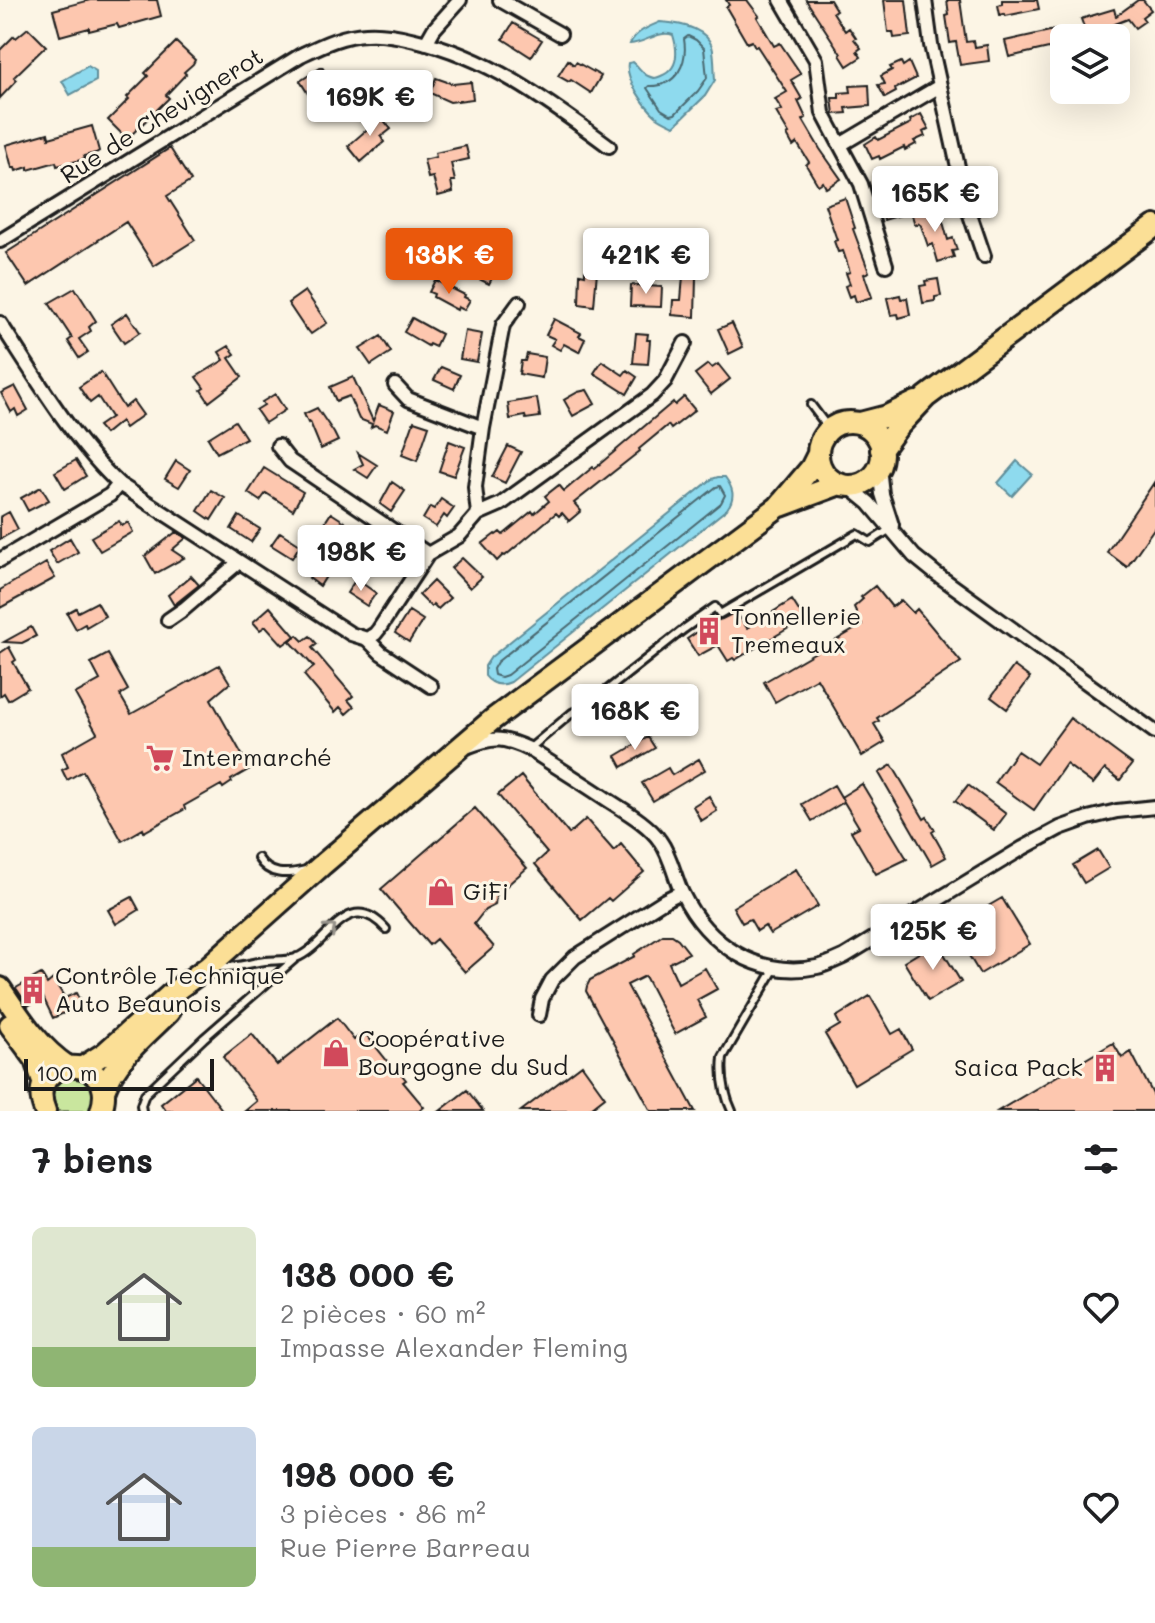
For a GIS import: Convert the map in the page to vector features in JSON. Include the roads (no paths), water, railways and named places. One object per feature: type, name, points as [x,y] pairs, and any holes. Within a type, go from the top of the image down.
[{"type":"main road","points":[[778,507],[865,481],[873,475],[897,428],[926,397],[1155,226]]},
{"type":"main road","points":[[42,1102],[54,1072],[108,1050],[453,753],[553,674],[778,507],[811,468],[823,436],[829,429],[844,422],[860,423],[887,416],[926,397]]},
{"type":"main road","points":[[860,423],[871,429],[878,439],[880,459]]},
{"type":"main road","points":[[818,454],[824,473],[831,480],[844,485]]},
{"type":"main road","points":[[103,1105],[108,1077],[208,967]]},
{"type":"main road","points":[[0,988],[47,1051],[96,1076],[103,1105]]},
{"type":"main road","points":[[0,1013],[36,1060],[42,1102]]},
{"type":"street","points":[[426,43],[434,29],[460,0]]},
{"type":"street","points":[[500,0],[560,34]]},
{"type":"street","points":[[781,0],[816,60],[823,113],[861,184],[886,265]]},
{"type":"street","points":[[925,0],[931,45],[966,203],[984,256]]},
{"type":"street","name":"Rue de Chevignerot","points":[[0,241],[301,55],[338,39],[365,34],[384,34],[426,43],[467,57],[548,101],[609,146]]},
{"type":"street","points":[[840,145],[940,86]]},
{"type":"street","points":[[478,514],[475,487],[503,325],[519,303]]},
{"type":"street","points":[[0,323],[75,432],[119,484],[351,634],[367,639],[381,653],[431,686]]},
{"type":"street","points":[[367,639],[379,629],[428,554],[459,536],[478,514],[501,504],[652,395],[665,381],[685,343]]},
{"type":"street","points":[[395,385],[408,399],[483,428]]},
{"type":"street","points":[[278,446],[290,461],[428,554]]},
{"type":"street","points":[[880,459],[882,494],[892,528]]},
{"type":"street","points":[[0,560],[110,495],[119,484]]},
{"type":"street","points":[[844,485],[869,503],[914,556],[935,573],[1155,732]]},
{"type":"street","points":[[168,620],[239,562]]},
{"type":"street","points":[[453,753],[496,738],[515,742],[643,824],[660,841],[681,892],[710,935],[743,958],[775,968],[818,967],[845,956],[1060,828],[1117,811],[1155,807]]},
{"type":"street","points":[[539,1015],[542,999],[552,980],[575,957],[681,892]]},
{"type":"lane","points":[[811,405],[829,429]]},
{"type":"lane","points":[[529,749],[572,713],[587,706],[715,607],[720,614],[857,534],[870,542],[892,528]]},
{"type":"lane","points":[[258,858],[270,871],[291,873],[321,866]]},
{"type":"lane","points":[[142,1111],[145,1094],[267,982],[343,919],[358,913],[371,916],[386,929]]},
{"type":"lane","points":[[208,967],[268,967],[297,957]]},
{"type":"lane","points":[[267,982],[268,967]]},
{"type":"lane","points":[[732,1111],[722,1072],[723,1057],[775,968]]},
{"type":"water","points":[[660,22],[697,30],[708,40],[714,54],[715,80],[705,96],[674,126],[656,116],[646,105],[632,84],[628,69],[628,63],[633,62],[646,75],[655,78],[671,69],[676,53],[673,35],[662,34],[630,44],[639,33]]},
{"type":"water","points":[[88,66],[96,71],[96,81],[70,95],[62,81]]},
{"type":"water","points":[[1017,461],[1032,474],[1012,496],[998,483]]},
{"type":"water","points":[[718,477],[725,477],[732,489],[732,500],[727,509],[511,682],[496,684],[485,676],[485,666],[491,657]]},
{"type":"place","name":"Tonnellerie Tremeaux","points":[[709,631]]},
{"type":"place","name":"Intermarché","points":[[160,758]]},
{"type":"place","name":"GiFi","points":[[441,892]]},
{"type":"place","name":"Contrôle Technique Auto Beaunois","points":[[33,990]]},
{"type":"place","name":"Coopérative Bourgogne du Sud","points":[[336,1053]]},
{"type":"place","name":"Saica Pack","points":[[1105,1068]]}]
